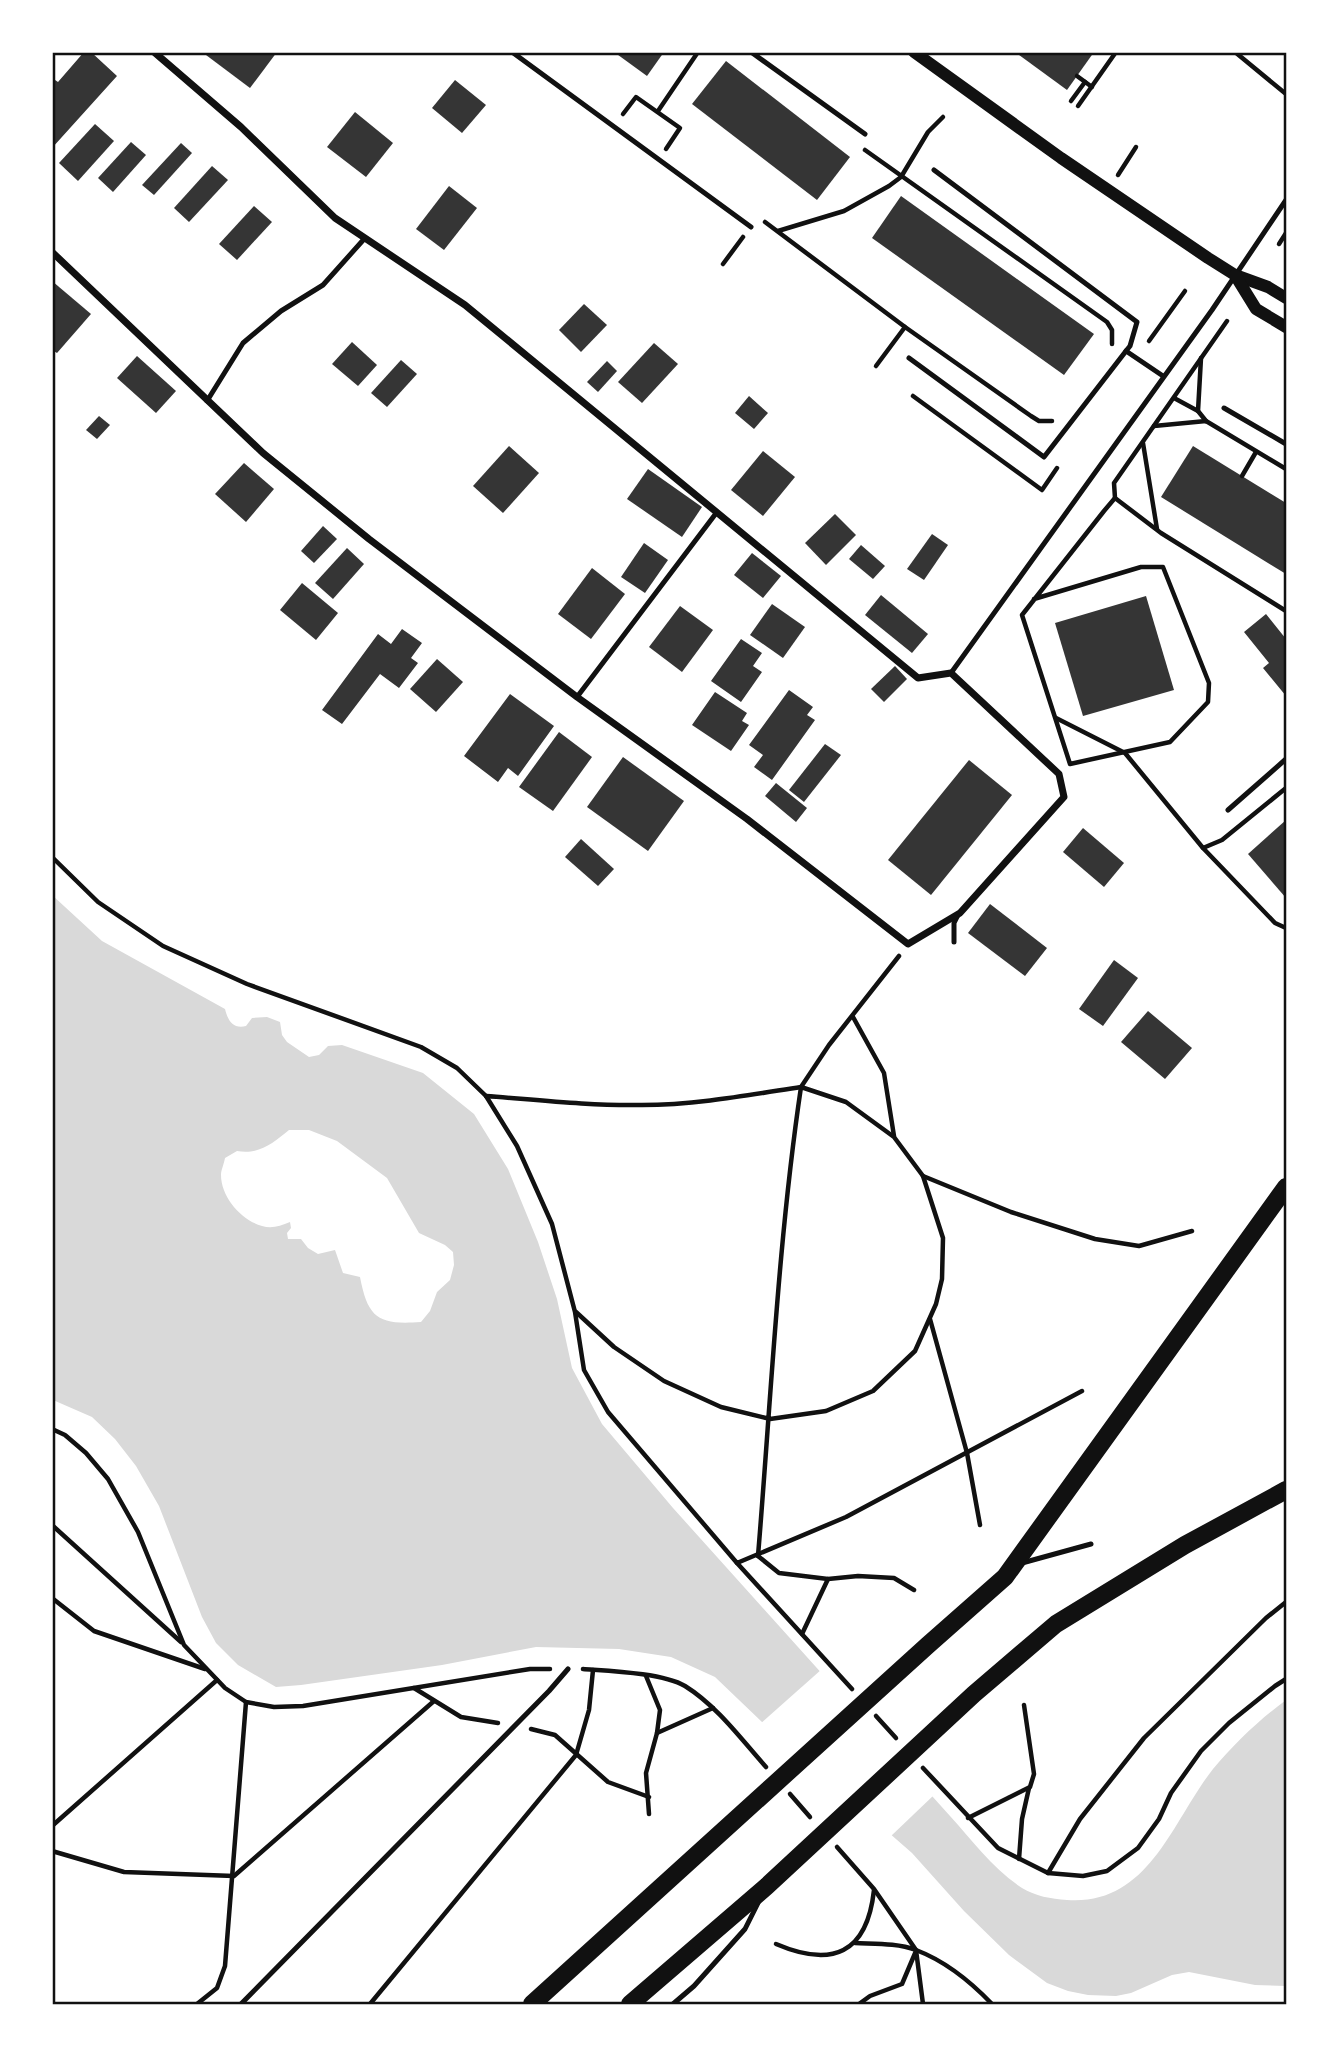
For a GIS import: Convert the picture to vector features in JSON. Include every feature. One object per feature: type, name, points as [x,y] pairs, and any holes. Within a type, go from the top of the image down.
[{"type":"main road","points":[[533,2004],[1006,1577],[1286,1187]]},
{"type":"main road","points":[[630,2004],[767,1885],[974,1694],[1056,1624],[1185,1545],[1286,1490]]},
{"type":"street","points":[[52,252],[263,453],[577,697],[747,819],[908,944],[960,912],[1064,797],[1059,774],[951,673],[918,678],[465,305],[335,218],[241,127],[154,52]]},
{"type":"street","points":[[914,52],[1109,191],[1235,275],[1268,286],[1286,298]]},
{"type":"street","points":[[1235,275],[1256,309],[1286,327]]},
{"type":"lane","points":[[512,52],[751,227]]},
{"type":"lane","points":[[751,52],[864,134]]},
{"type":"lane","points":[[909,358],[1044,457],[1130,346],[1137,322],[934,170]]},
{"type":"lane","points":[[951,673],[1286,200]]},
{"type":"lane","points":[[207,401],[243,343],[281,311],[323,285],[365,238]]},
{"type":"lane","points":[[1126,351],[1163,376]]},
{"type":"lane","points":[[1224,408],[1286,444]]},
{"type":"lane","points":[[577,697],[717,512]]},
{"type":"lane","points":[[1228,810],[1286,758]]},
{"type":"lane","points":[[954,942],[954,923],[960,912]]},
{"type":"lane","points":[[1015,1565],[1091,1544]]},
{"type":"lane","points":[[241,2004],[568,1669]]},
{"type":"lane","points":[[673,2004],[694,1986],[746,1929],[767,1885]]},
{"type":"path","points":[[658,111],[698,52]]},
{"type":"path","points":[[1078,106],[1116,52]]},
{"type":"path","points":[[1235,52],[1286,94]]},
{"type":"path","points":[[1077,76],[1092,87]]},
{"type":"path","points":[[1071,101],[1085,82]]},
{"type":"path","points":[[618,120],[636,97],[658,111],[680,128],[665,150],[675,157]]},
{"type":"path","points":[[778,231],[844,211],[901,177],[928,132],[943,117]]},
{"type":"path","points":[[1109,191],[1136,146]]},
{"type":"path","points":[[901,177],[1107,322],[1112,330],[1113,341],[1108,352]]},
{"type":"path","points":[[758,218],[905,327],[1040,421],[1052,421],[1063,415]]},
{"type":"path","points":[[1279,244],[1286,233]]},
{"type":"path","points":[[1034,599],[1141,567],[1163,567],[1209,683],[1208,702],[1170,742],[1070,764],[1022,615],[1034,599],[1115,498],[1114,484],[1227,321]]},
{"type":"path","points":[[876,366],[905,327]]},
{"type":"path","points":[[1198,411],[1201,357]]},
{"type":"path","points":[[1174,398],[1198,411],[1206,421],[1286,469]]},
{"type":"path","points":[[1154,426],[1206,421]]},
{"type":"path","points":[[1143,442],[1157,529]]},
{"type":"path","points":[[1242,476],[1256,452]]},
{"type":"path","points":[[1115,498],[1157,529],[1286,611]]},
{"type":"path","points":[[1056,718],[1125,753],[1203,848],[1275,923],[1286,928]]},
{"type":"path","points":[[1203,848],[1222,840],[1286,788]]},
{"type":"path","points":[[52,858],[98,902],[163,946],[247,984],[421,1047],[457,1068],[486,1096],[517,1146],[552,1224],[575,1312],[584,1370],[608,1412],[737,1563],[821,1655]]},
{"type":"path","points":[[758,1556],[782,1235],[802,1087],[829,1045],[908,944]]},
{"type":"path","points":[[852,1017],[884,1073],[894,1137]]},
{"type":"path","points":[[486,1096],[573,1104],[643,1105],[719,1100],[802,1087],[846,1102],[894,1137],[923,1175],[943,1238],[942,1279],[930,1317],[915,1351],[873,1391],[826,1411],[769,1419],[721,1408],[664,1381],[614,1347],[575,1312]]},
{"type":"path","points":[[923,1175],[1011,1212],[1095,1238],[1139,1246],[1192,1231]]},
{"type":"path","points":[[930,1317],[967,1453],[980,1525]]},
{"type":"path","points":[[737,1563],[846,1517],[1082,1391]]},
{"type":"path","points":[[52,1429],[86,1453],[108,1479],[138,1532],[184,1645]]},
{"type":"path","points":[[52,1525],[184,1645],[225,1688],[246,1702],[274,1707],[303,1706],[530,1669],[593,1670],[645,1675],[683,1685],[713,1707],[770,1771]]},
{"type":"path","points":[[758,1556],[779,1573],[828,1579],[858,1576],[894,1578],[914,1590]]},
{"type":"path","points":[[802,1634],[828,1579]]},
{"type":"path","points":[[52,1598],[94,1631],[208,1670]]},
{"type":"path","points":[[1048,1873],[1080,1819],[1144,1738],[1266,1618],[1286,1603]]},
{"type":"path","points":[[370,2004],[576,1755],[589,1710],[593,1670]]},
{"type":"path","points":[[645,1675],[660,1710],[646,1773],[649,1814]]},
{"type":"path","points":[[52,1826],[217,1679]]},
{"type":"path","points":[[1030,1787],[968,1818],[999,1848],[1048,1873],[1083,1876],[1107,1871],[1138,1848],[1159,1819],[1171,1793],[1201,1751],[1229,1723],[1286,1679]]},
{"type":"path","points":[[414,1688],[461,1717],[555,1735],[608,1782],[649,1797]]},
{"type":"path","points":[[52,1851],[124,1872],[234,1876],[434,1701]]},
{"type":"path","points":[[197,2004],[217,1988],[225,1966],[246,1702]]},
{"type":"path","points":[[1019,1859],[1022,1819],[1034,1774],[1024,1705]]},
{"type":"path","points":[[657,1733],[713,1707]]},
{"type":"path","points":[[787,1791],[813,1820]]},
{"type":"path","points":[[831,1840],[874,1889],[916,1950],[923,2004]]},
{"type":"path","points":[[855,1943],[872,1908],[874,1889]]},
{"type":"path","points":[[776,1944],[799,1953],[827,1956],[855,1943],[891,1944],[916,1950],[956,1972],[974,1985],[992,2004]]},
{"type":"path","points":[[859,2004],[870,1996],[902,1984],[916,1950]]},
{"type":"shaded area","points":[[52,895],[102,941],[225,1009],[234,1025],[246,1026],[252,1018],[267,1017],[280,1022],[282,1035],[287,1042],[309,1057],[319,1055],[328,1046],[342,1045],[423,1073],[474,1114],[508,1169],[538,1242],[557,1299],[572,1368],[602,1424],[673,1508],[984,1854],[1002,1873],[1022,1888],[1043,1897],[1067,1900],[1095,1898],[1119,1889],[1138,1875],[1155,1856],[1221,1759],[1286,1700],[1286,1986],[1255,1985],[1189,1972],[1172,1975],[1131,1993],[1116,1996],[1088,1995],[1047,1983],[1009,1955],[964,1911],[912,1853],[762,1722],[715,1677],[671,1657],[619,1649],[536,1647],[442,1665],[276,1687],[238,1665],[216,1643],[202,1617],[159,1506],[136,1466],[115,1439],[92,1417],[53,1400]],"holes":[[[289,1130],[309,1130],[337,1141],[387,1178],[419,1233],[445,1245],[453,1252],[454,1265],[450,1280],[437,1292],[430,1311],[421,1322],[395,1322],[378,1316],[367,1302],[360,1277],[343,1273],[335,1250],[318,1254],[308,1248],[301,1239],[288,1239],[290,1222],[276,1227],[262,1226],[247,1219],[228,1199],[221,1175],[225,1158],[237,1151],[245,1152],[265,1147]]]},
{"type":"pier","points":[[822,1669],[935,1794],[890,1837],[760,1724]]},
{"type":"building","points":[[84,52],[91,52],[117,76],[52,148],[52,78],[58,82]]},
{"type":"building","points":[[202,52],[277,52],[250,88]]},
{"type":"building","points":[[614,52],[664,52],[647,76]]},
{"type":"building","points":[[1015,52],[1094,52],[1067,90]]},
{"type":"building","points":[[726,61],[850,157],[817,200],[692,104]]},
{"type":"building","points":[[455,80],[486,105],[462,133],[432,108]]},
{"type":"building","points":[[355,112],[393,143],[366,177],[327,147]]},
{"type":"building","points":[[95,124],[114,141],[78,181],[59,163]]},
{"type":"building","points":[[131,142],[146,155],[113,192],[98,178]]},
{"type":"building","points":[[181,143],[192,153],[154,195],[142,185]]},
{"type":"building","points":[[212,166],[228,180],[189,222],[174,208]]},
{"type":"building","points":[[449,186],[477,208],[444,250],[416,229]]},
{"type":"building","points":[[901,196],[1094,334],[1064,375],[872,238]]},
{"type":"building","points":[[254,206],[272,222],[237,260],[219,244]]},
{"type":"building","points":[[52,281],[91,314],[57,353],[52,350]]},
{"type":"building","points":[[584,304],[607,325],[581,352],[559,330]]},
{"type":"building","points":[[352,342],[377,365],[358,386],[332,364]]},
{"type":"building","points":[[654,343],[678,364],[642,403],[618,382]]},
{"type":"building","points":[[137,356],[176,391],[156,413],[117,378]]},
{"type":"building","points":[[401,360],[417,374],[387,407],[371,393]]},
{"type":"building","points":[[607,361],[617,371],[598,392],[587,382]]},
{"type":"building","points":[[749,396],[768,413],[754,429],[735,413]]},
{"type":"building","points":[[99,416],[110,425],[97,439],[86,430]]},
{"type":"building","points":[[509,446],[539,473],[503,513],[473,486]]},
{"type":"building","points":[[1193,446],[1286,503],[1286,574],[1161,497]]},
{"type":"building","points":[[763,451],[795,477],[763,516],[731,490]]},
{"type":"building","points":[[244,463],[274,489],[246,522],[215,494]]},
{"type":"building","points":[[648,469],[702,507],[682,537],[627,499]]},
{"type":"building","points":[[835,514],[856,535],[826,565],[805,543]]},
{"type":"building","points":[[323,526],[337,539],[314,563],[301,551]]},
{"type":"building","points":[[932,534],[948,545],[924,580],[907,569]]},
{"type":"building","points":[[644,543],[668,560],[645,593],[621,577]]},
{"type":"building","points":[[861,545],[885,566],[873,579],[849,559]]},
{"type":"building","points":[[347,548],[364,564],[333,599],[315,583]]},
{"type":"building","points":[[752,553],[781,576],[763,598],[734,575]]},
{"type":"building","points":[[592,568],[625,594],[591,639],[558,614]]},
{"type":"building","points":[[302,583],[338,613],[316,640],[280,610]]},
{"type":"building","points":[[881,595],[928,634],[912,653],[865,615]]},
{"type":"building","points":[[1146,596],[1174,690],[1083,716],[1055,623]]},
{"type":"building","points":[[772,604],[805,627],[783,658],[750,635]]},
{"type":"building","points":[[680,606],[713,630],[682,672],[649,647]]},
{"type":"building","points":[[1266,614],[1286,639],[1286,696],[1263,668],[1269,663],[1244,632]]},
{"type":"building","points":[[402,629],[422,643],[411,658],[418,663],[399,688],[380,674],[342,724],[322,710],[378,634],[391,644]]},
{"type":"building","points":[[741,639],[762,653],[753,666],[762,672],[741,702],[711,681]]},
{"type":"building","points":[[437,659],[463,682],[436,712],[410,689]]},
{"type":"building","points":[[895,666],[907,679],[884,702],[871,689]]},
{"type":"building","points":[[789,690],[813,707],[807,715],[815,720],[772,780],[754,767],[763,755],[749,745]]},
{"type":"building","points":[[715,692],[747,713],[742,721],[749,725],[731,751],[692,725]]},
{"type":"building","points":[[510,694],[554,726],[518,776],[508,768],[498,782],[464,756]]},
{"type":"building","points":[[559,732],[592,757],[553,811],[519,787]]},
{"type":"building","points":[[825,744],[841,755],[804,802],[789,790]]},
{"type":"building","points":[[623,757],[684,801],[648,851],[587,807]]},
{"type":"building","points":[[969,760],[1012,795],[931,895],[888,860]]},
{"type":"building","points":[[776,783],[807,808],[796,822],[765,796]]},
{"type":"building","points":[[1286,820],[1286,898],[1248,854]]},
{"type":"building","points":[[1083,828],[1124,863],[1104,887],[1063,852]]},
{"type":"building","points":[[581,839],[614,869],[598,886],[565,857]]},
{"type":"building","points":[[990,904],[1047,948],[1025,976],[968,933]]},
{"type":"building","points":[[1114,960],[1138,978],[1103,1026],[1079,1009]]},
{"type":"building","points":[[1148,1011],[1192,1048],[1165,1079],[1121,1042]]}]
